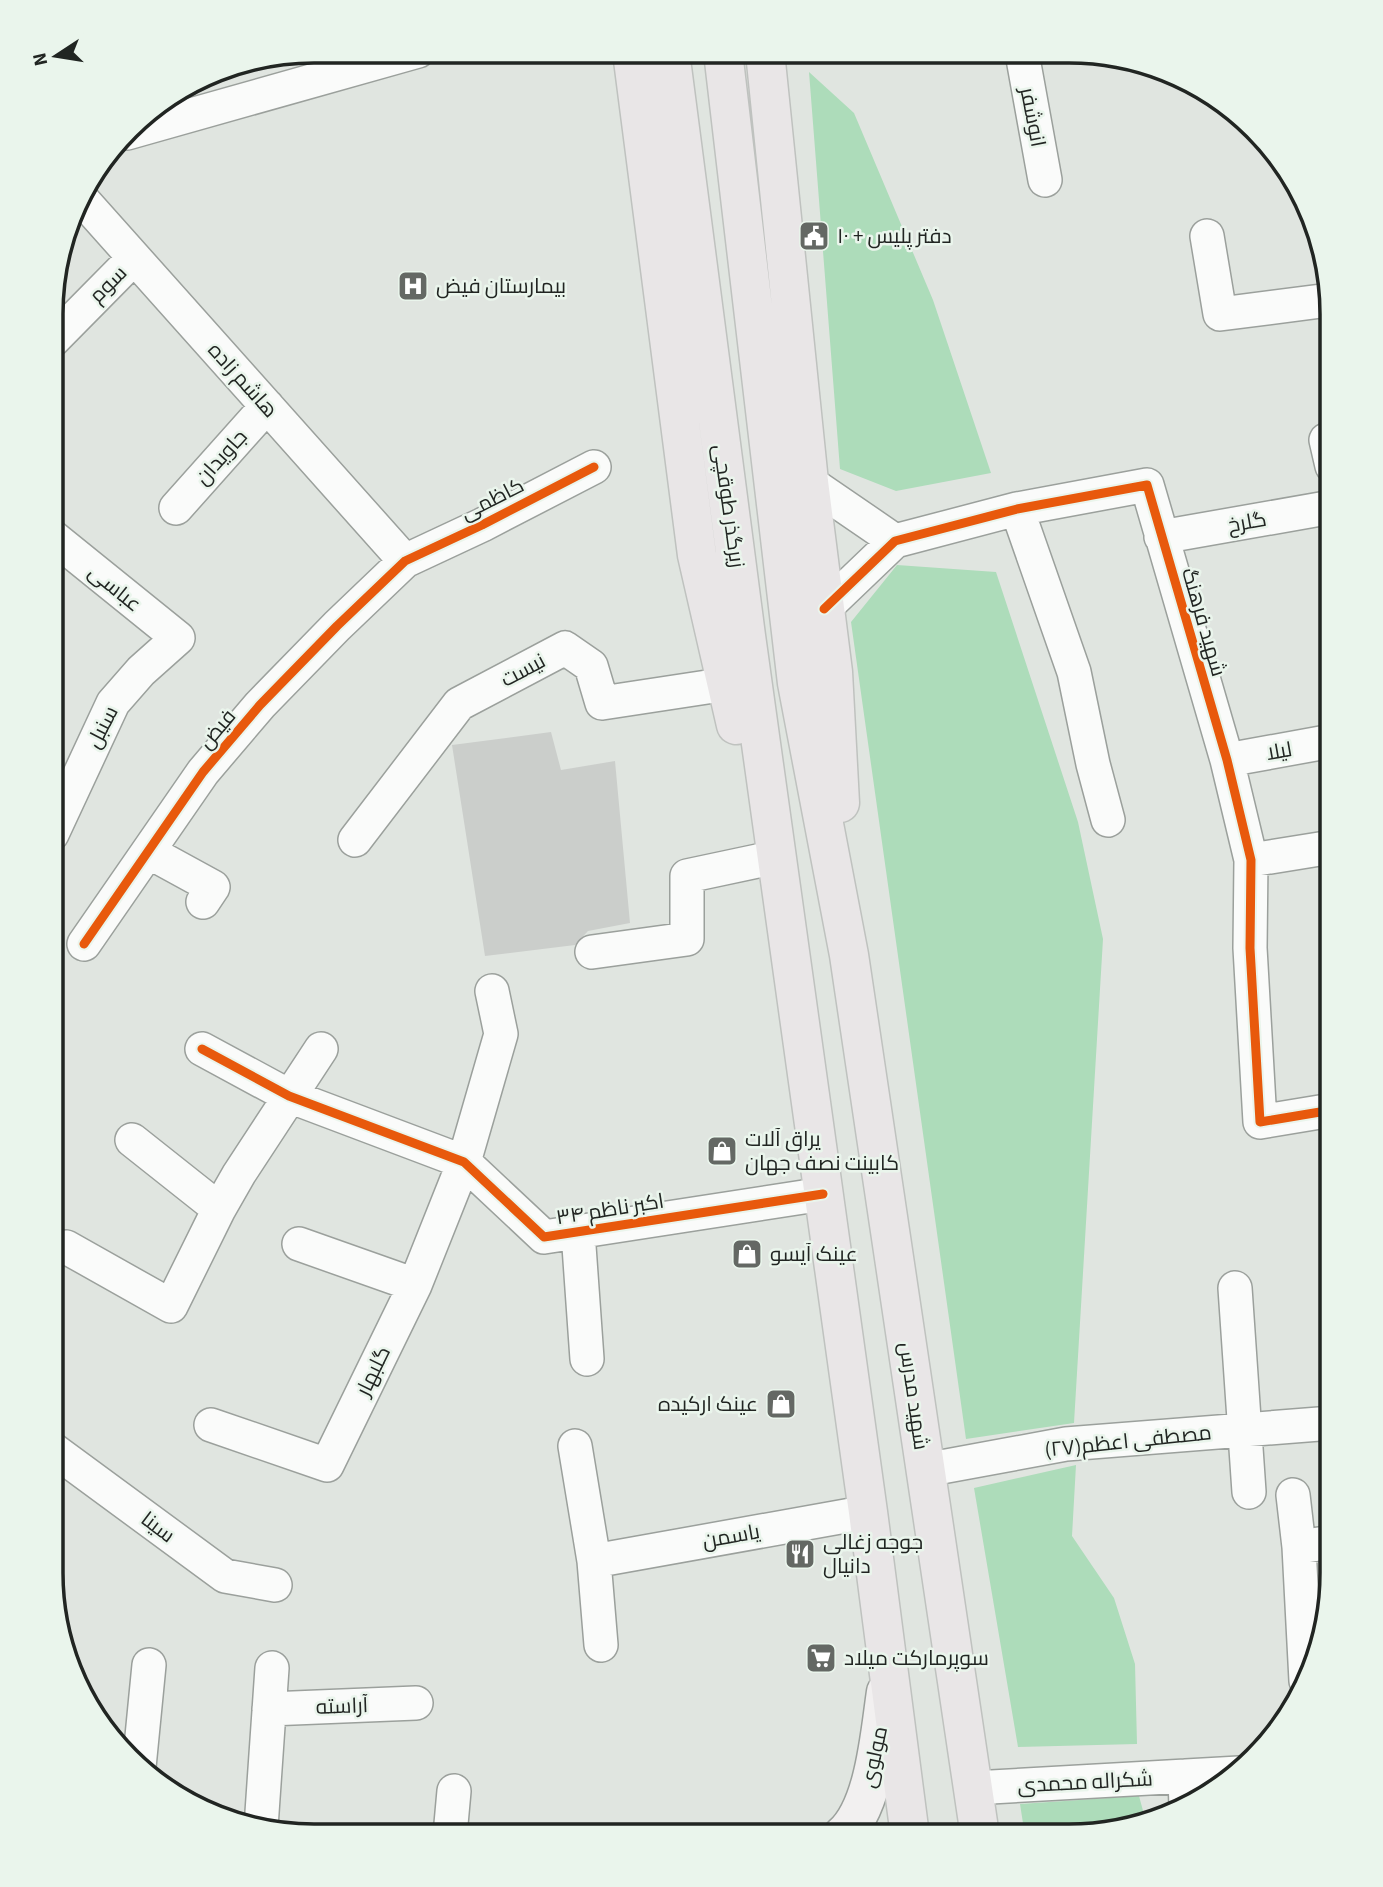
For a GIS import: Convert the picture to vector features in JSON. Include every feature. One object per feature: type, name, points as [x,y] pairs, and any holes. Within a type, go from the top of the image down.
[{"type":"main road","points":[[633,63],[697,555],[790,959],[868,1512],[908,1824]]},
{"type":"main road","name":"زیرگذر طوقچی","points":[[671,63],[790,959]]},
{"type":"main road","points":[[724,63],[797,683],[849,956]]},
{"type":"main road","points":[[766,63],[809,482],[833,672],[849,956]]},
{"type":"main road","name":"شهید مدرس","points":[[849,956],[978,1824]]},
{"type":"main road","name":"مولوی","points":[[850,1824],[862,1807],[875,1768],[889,1672]]},
{"type":"street","points":[[161,115],[351,63]]},
{"type":"street","name":"انوشفر","points":[[1024,63],[1045,180]]},
{"type":"street","name":"هاشم زاده","points":[[88,206],[405,561]]},
{"type":"street","points":[[1207,236],[1220,314],[1319,301]]},
{"type":"street","name":"سوم","points":[[63,330],[134,258]]},
{"type":"street","name":"جاویدان","points":[[176,508],[267,407]]},
{"type":"street","name":"کاظمی","points":[[405,561],[594,467]]},
{"type":"street","points":[[809,482],[895,541]]},
{"type":"street","name":"شهید فرهنگ","points":[[824,609],[895,541],[1017,509],[1147,485],[1227,760],[1251,860],[1250,948],[1260,1122],[1320,1112]]},
{"type":"street","points":[[1017,509],[1074,672],[1108,820]]},
{"type":"street","name":"گلرخ","points":[[1161,537],[1320,509]]},
{"type":"street","name":"عباسی","points":[[63,545],[177,638]]},
{"type":"street","name":"فیض","points":[[84,944],[203,772],[260,705],[405,561]]},
{"type":"street","name":"سنبل","points":[[63,810],[113,703],[141,671],[177,638]]},
{"type":"street","name":"نیست","points":[[355,840],[459,704],[565,648],[591,666],[602,703],[727,684]]},
{"type":"street","name":"لیلا","points":[[1227,760],[1320,743]]},
{"type":"street","points":[[1251,860],[1320,849]]},
{"type":"street","points":[[149,852],[213,887],[203,902]]},
{"type":"street","points":[[592,953],[687,939],[687,876],[767,859]]},
{"type":"street","name":"گلبهار","points":[[211,1425],[327,1465],[415,1285],[464,1162],[501,1034],[492,991]]},
{"type":"street","name":"۳۴ اکبر ناظم","points":[[202,1048],[289,1096],[464,1162],[544,1237],[822,1194]]},
{"type":"street","points":[[66,1247],[172,1306],[219,1209],[321,1049]]},
{"type":"street","points":[[132,1140],[219,1209]]},
{"type":"street","points":[[578,1231],[587,1359]]},
{"type":"street","points":[[299,1244],[415,1285]]},
{"type":"street","points":[[1235,1288],[1249,1492]]},
{"type":"street","name":"مصطفی اعظم(۲۷)","points":[[925,1470],[1066,1444],[1320,1424]]},
{"type":"street","points":[[575,1446],[594,1561],[601,1645]]},
{"type":"street","name":"سینا","points":[[63,1457],[225,1577],[275,1585]]},
{"type":"street","points":[[1293,1495],[1306,1657]]},
{"type":"street","name":"یاسمن","points":[[594,1561],[868,1512]]},
{"type":"street","points":[[1299,1547],[1320,1544]]},
{"type":"street","points":[[140,1753],[149,1665]]},
{"type":"street","points":[[262,1818],[272,1668]]},
{"type":"street","name":"آراسته","points":[[269,1709],[416,1703]]},
{"type":"street","name":"شکراله محمدی","points":[[973,1788],[1185,1792]]},
{"type":"street","points":[[451,1824],[454,1791]]},
{"type":"green space","points":[[809,72],[854,113],[933,300],[991,473],[896,491],[840,469]]},
{"type":"green space","points":[[897,565],[996,572],[1078,822],[1103,939],[1074,1423],[966,1439],[851,622]]},
{"type":"green space","points":[[1076,1465],[1072,1536],[1114,1598],[1135,1664],[1137,1744],[1018,1747],[974,1488]]},
{"type":"green space","points":[[1139,1796],[1143,1812],[1101,1822],[1023,1824],[1020,1804]]},
{"type":"building","points":[[551,732],[561,770],[615,761],[630,923],[588,931],[575,945],[485,956],[452,745]]},
{"type":"cycle path","points":[[84,944],[203,772],[260,705],[405,561],[594,467]]},
{"type":"cycle path","points":[[824,609],[895,541],[1017,509],[1147,485],[1227,760],[1251,860],[1250,948],[1260,1122],[1320,1112]]},
{"type":"cycle path","points":[[202,1049],[289,1096],[464,1162],[544,1237],[823,1194]]},
{"type":"place","name":"دفتر پلیس + ۱۰","points":[[814,236]]},
{"type":"place","name":"بیمارستان فیض","points":[[413,286]]},
{"type":"place","name":"یراق آلات کابینت نصف جهان","points":[[722,1151]]},
{"type":"place","name":"عینک آیسو","points":[[747,1254]]},
{"type":"place","name":"عینک ارکیده","points":[[781,1404]]},
{"type":"place","name":"جوجه زغالی دانیال","points":[[800,1554]]},
{"type":"place","name":"سوپرمارکت میلاد","points":[[821,1658]]}]
